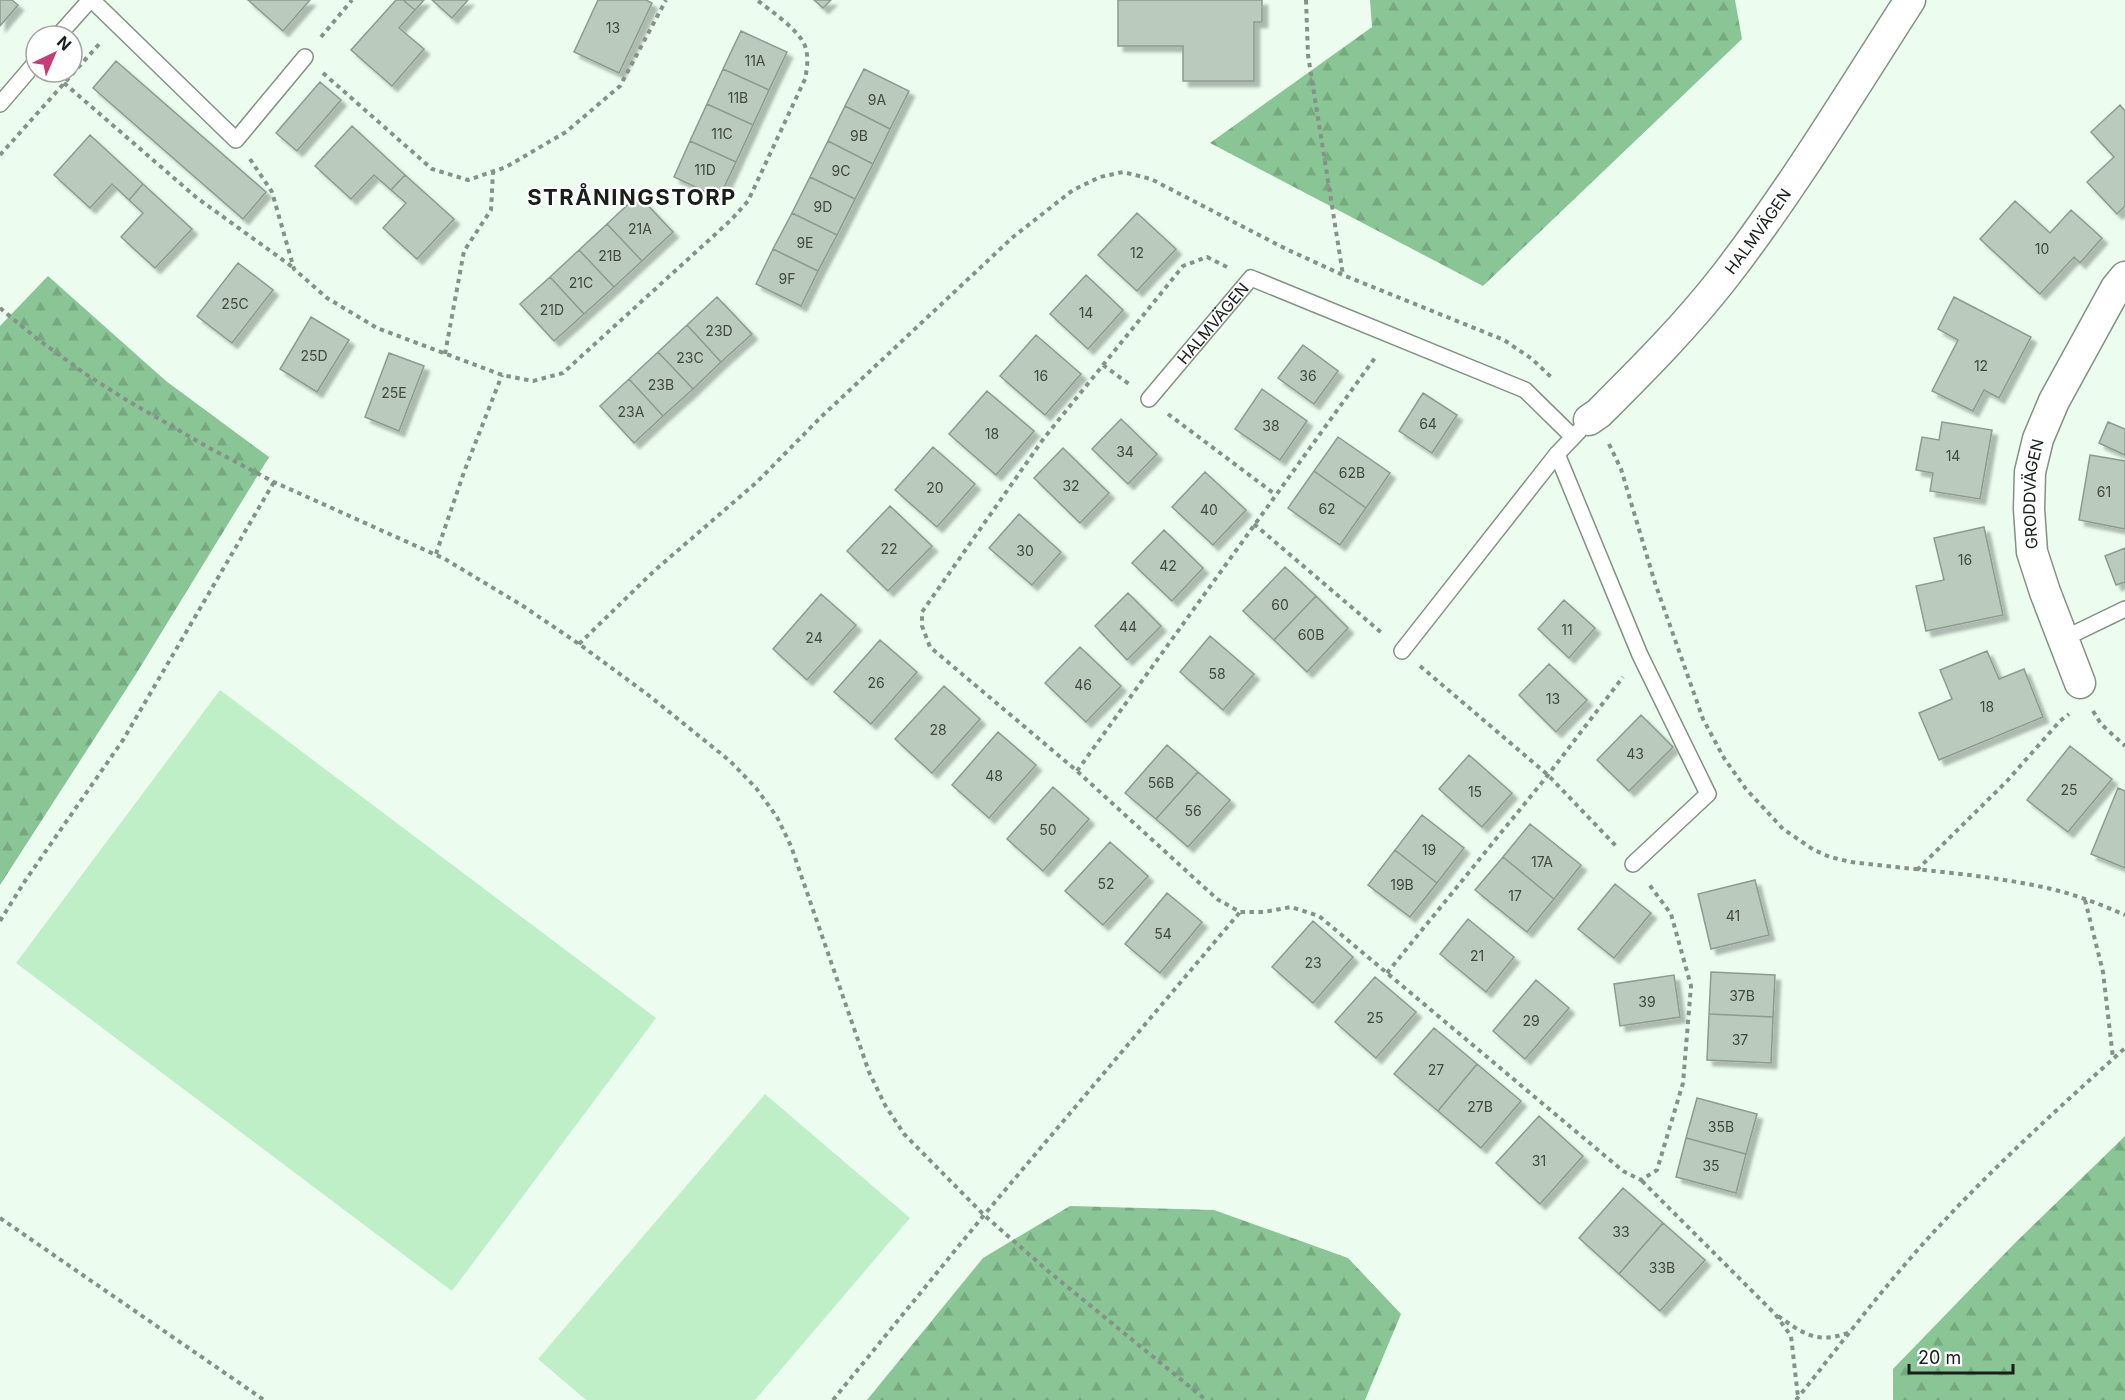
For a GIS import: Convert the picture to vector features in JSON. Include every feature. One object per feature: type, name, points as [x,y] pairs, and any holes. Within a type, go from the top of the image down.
[{"type":"street","name":"HALMVÄGEN","points":[[1581,428],[1660,352],[1724,277],[1775,209],[1910,0]]},
{"type":"street","name":"GRODDVÄGEN","points":[[2084,692],[2032,552],[2029,509],[2030,472],[2038,439],[2054,400],[2116,288],[2125,277]]},
{"type":"lane","points":[[69,24],[91,0],[236,140],[305,57]]},
{"type":"lane","points":[[0,104],[24,76]]},
{"type":"lane","name":"HALMVÄGEN","points":[[1149,399],[1251,278],[1525,390],[1581,428],[1557,454],[1402,651]]},
{"type":"lane","points":[[1557,454],[1640,655],[1708,794],[1633,864]]},
{"type":"lane","points":[[2063,639],[2125,609]]},
{"type":"path","points":[[352,0],[305,57],[432,169],[468,180],[507,167],[566,132],[620,86],[666,0]]},
{"type":"path","points":[[65,84],[197,198],[294,269],[327,298],[377,328],[502,375],[534,381],[563,373],[731,220],[748,201],[805,80],[808,62],[805,45],[789,27],[757,0]]},
{"type":"path","points":[[1306,0],[1308,55],[1343,275]]},
{"type":"path","points":[[84,60],[116,24]]},
{"type":"path","points":[[0,155],[63,84]]},
{"type":"path","points":[[236,140],[272,192],[294,269]]},
{"type":"path","points":[[445,354],[464,251],[490,210],[493,172]]},
{"type":"path","points":[[579,644],[654,571],[757,482],[821,417],[1014,237],[1073,190],[1100,177],[1123,172],[1151,179],[1286,249],[1343,275],[1504,340],[1532,359],[1555,381]]},
{"type":"path","points":[[1251,278],[1207,257],[1183,266],[1044,438],[922,612],[922,626],[930,647],[1077,771],[1217,899],[1240,912],[1264,912],[1291,907],[1319,916],[1623,1171],[1641,1180],[1775,1314],[1791,1336],[1797,1399]]},
{"type":"path","points":[[0,308],[61,356],[128,401],[213,450],[274,482],[436,555],[523,606],[647,694],[730,761],[756,788],[777,817],[791,846],[869,1072],[904,1134],[984,1215],[1048,1271],[1206,1400]]},
{"type":"path","points":[[1077,771],[1391,334]]},
{"type":"path","points":[[1103,365],[1276,495]]},
{"type":"path","points":[[436,555],[464,472],[502,375]]},
{"type":"path","points":[[1581,428],[1610,445],[1621,469],[1655,583],[1702,719],[1724,758],[1746,789],[1784,829],[1814,850],[1830,857],[1851,862],[2014,881],[2049,888],[2085,899],[2125,915]]},
{"type":"path","points":[[0,921],[123,740],[274,482]]},
{"type":"path","points":[[1387,973],[1548,775],[1640,655]]},
{"type":"path","points":[[1917,870],[2007,781],[2060,721],[2079,706],[2084,692]]},
{"type":"path","points":[[2084,692],[2101,724],[2125,747]]},
{"type":"path","points":[[1548,775],[1633,864],[1671,914],[1691,986],[1683,1083],[1657,1170],[1641,1180]]},
{"type":"path","points":[[2085,899],[2103,972],[2113,1058]]},
{"type":"path","points":[[833,1400],[984,1215],[1240,912]]},
{"type":"path","points":[[1797,1399],[1943,1221],[2125,1048]]},
{"type":"path","points":[[0,1218],[264,1400]]},
{"type":"path","points":[[1775,1314],[1799,1331],[1816,1339],[1833,1338],[1849,1333]]},
{"type":"green space","points":[[1370,0],[1735,0],[1742,39],[1483,286],[1210,143],[1372,27]]},
{"type":"green space","points":[[48,276],[166,381],[269,457],[136,674],[0,885],[0,326]]},
{"type":"green space","points":[[220,690],[656,1018],[452,1291],[16,963]]},
{"type":"green space","points":[[765,1094],[910,1218],[755,1400],[586,1400],[538,1359]]},
{"type":"green space","points":[[2125,1136],[2125,1400],[1893,1400],[1893,1369],[2014,1244]]},
{"type":"green space","points":[[1070,1206],[1214,1210],[1348,1258],[1401,1314],[1365,1400],[867,1400],[983,1258]]},
{"type":"building","points":[[0,0],[12,0],[18,5],[0,26]]},
{"type":"building","points":[[248,0],[310,0],[283,31]]},
{"type":"building","points":[[396,0],[403,0],[415,10],[399,28],[424,49],[392,86],[351,50]]},
{"type":"building","points":[[403,0],[424,0],[415,10]]},
{"type":"building","points":[[432,0],[468,0],[452,18]]},
{"type":"building","points":[[598,0],[646,0],[652,3],[619,73],[574,52]]},
{"type":"building","points":[[814,0],[831,0],[823,8]]},
{"type":"building","points":[[1118,0],[1262,0],[1262,22],[1254,22],[1254,81],[1183,81],[1183,46],[1118,46]]},
{"type":"building","points":[[741,31],[787,52],[769,90],[723,69]]},
{"type":"building","points":[[116,61],[266,192],[243,219],[93,88]]},
{"type":"building","points":[[723,69],[769,90],[753,125],[707,104]]},
{"type":"building","points":[[864,69],[909,91],[890,129],[845,106]]},
{"type":"building","points":[[320,82],[341,100],[297,151],[276,133]]},
{"type":"building","points":[[707,104],[753,125],[736,162],[690,141]]},
{"type":"building","points":[[2120,105],[2125,111],[2125,206],[2117,214],[2087,182],[2114,157],[2091,132]]},
{"type":"building","points":[[845,106],[890,129],[873,164],[828,141]]},
{"type":"building","points":[[352,126],[405,175],[391,190],[374,175],[351,199],[315,166]]},
{"type":"building","points":[[90,135],[143,184],[129,200],[112,184],[90,208],[54,175]]},
{"type":"building","points":[[690,141],[736,162],[719,198],[674,177]]},
{"type":"building","points":[[828,141],[873,164],[855,199],[810,177]]},
{"type":"building","points":[[405,175],[454,219],[417,259],[383,228],[406,203],[391,190]]},
{"type":"building","points":[[810,177],[855,199],[837,235],[792,213]]},
{"type":"building","points":[[143,184],[192,229],[155,268],[121,237],[143,213],[129,200]]},
{"type":"building","points":[[638,195],[673,232],[642,261],[607,224]]},
{"type":"building","points":[[2015,201],[2050,233],[2071,210],[2102,238],[2080,263],[2074,257],[2040,294],[1980,239]]},
{"type":"building","points":[[792,213],[837,235],[818,271],[773,249]]},
{"type":"building","points":[[1137,213],[1176,249],[1137,291],[1098,255]]},
{"type":"building","points":[[607,224],[642,261],[614,287],[579,250]]},
{"type":"building","points":[[773,249],[818,271],[801,306],[756,284]]},
{"type":"building","points":[[579,250],[614,287],[584,314],[550,277]]},
{"type":"building","points":[[238,263],[273,290],[232,343],[197,316]]},
{"type":"building","points":[[1086,275],[1123,310],[1088,349],[1050,314]]},
{"type":"building","points":[[550,277],[584,314],[554,341],[520,304]]},
{"type":"building","points":[[717,297],[752,334],[721,362],[687,325]]},
{"type":"building","points":[[1954,297],[2031,337],[1999,398],[1984,390],[1973,411],[1932,391],[1958,340],[1938,329]]},
{"type":"building","points":[[311,317],[349,340],[317,392],[280,369]]},
{"type":"building","points":[[687,325],[721,362],[693,389],[658,352]]},
{"type":"building","points":[[1036,335],[1081,374],[1045,415],[1000,376]]},
{"type":"building","points":[[1303,345],[1338,371],[1314,404],[1278,378]]},
{"type":"building","points":[[658,352],[693,389],[663,416],[629,379]]},
{"type":"building","points":[[389,353],[424,366],[399,431],[365,417]]},
{"type":"building","points":[[629,379],[663,416],[634,443],[600,406]]},
{"type":"building","points":[[1262,389],[1307,421],[1280,460],[1235,429]]},
{"type":"building","points":[[987,391],[1034,431],[996,475],[949,434]]},
{"type":"building","points":[[1423,393],[1457,415],[1432,453],[1399,431]]},
{"type":"building","points":[[1121,419],[1157,454],[1128,484],[1092,449]]},
{"type":"building","points":[[1942,422],[1992,430],[1980,499],[1930,491],[1933,473],[1916,470],[1922,437],[1939,440]]},
{"type":"building","points":[[2108,422],[2125,429],[2125,455],[2099,443]]},
{"type":"building","points":[[1338,437],[1390,473],[1366,508],[1314,471]]},
{"type":"building","points":[[933,447],[975,484],[937,527],[895,490]]},
{"type":"building","points":[[1063,448],[1109,493],[1080,523],[1034,478]]},
{"type":"building","points":[[2090,455],[2125,461],[2125,529],[2079,520]]},
{"type":"building","points":[[1314,471],[1366,508],[1340,545],[1288,508]]},
{"type":"building","points":[[1205,472],[1246,510],[1213,545],[1172,507]]},
{"type":"building","points":[[890,506],[932,546],[888,591],[847,551]]},
{"type":"building","points":[[1019,514],[1061,552],[1032,585],[989,548]]},
{"type":"building","points":[[1984,527],[2003,615],[1926,631],[1916,586],[1944,580],[1934,538]]},
{"type":"building","points":[[1164,530],[1203,568],[1172,601],[1132,563]]},
{"type":"building","points":[[2125,548],[2125,582],[2116,585],[2105,556]]},
{"type":"building","points":[[1285,567],[1316,596],[1274,640],[1243,611]]},
{"type":"building","points":[[1128,593],[1161,626],[1127,660],[1095,626]]},
{"type":"building","points":[[821,594],[856,625],[807,680],[773,649]]},
{"type":"building","points":[[1316,596],[1348,628],[1307,672],[1274,640]]},
{"type":"building","points":[[1564,600],[1595,628],[1569,658],[1538,629]]},
{"type":"building","points":[[1210,636],[1254,674],[1223,710],[1180,672]]},
{"type":"building","points":[[880,640],[917,672],[871,724],[834,692]]},
{"type":"building","points":[[1080,647],[1121,686],[1086,722],[1045,683]]},
{"type":"building","points":[[1987,651],[1999,679],[2024,669],[2043,717],[1939,760],[1919,713],[1952,699],[1940,670]]},
{"type":"building","points":[[1549,664],[1587,700],[1556,732],[1519,695]]},
{"type":"building","points":[[944,686],[980,719],[932,773],[895,739]]},
{"type":"building","points":[[1641,715],[1673,747],[1629,791],[1597,760]]},
{"type":"building","points":[[998,732],[1036,765],[989,818],[952,785]]},
{"type":"building","points":[[1167,745],[1198,772],[1156,819],[1125,793]]},
{"type":"building","points":[[2070,746],[2112,779],[2068,832],[2027,800]]},
{"type":"building","points":[[1469,755],[1512,793],[1482,827],[1439,789]]},
{"type":"building","points":[[1198,772],[1230,800],[1188,847],[1156,819]]},
{"type":"building","points":[[1053,787],[1089,819],[1043,871],[1007,839]]},
{"type":"building","points":[[2118,788],[2125,791],[2125,868],[2091,854]]},
{"type":"building","points":[[1422,815],[1464,848],[1437,883],[1395,850]]},
{"type":"building","points":[[1530,824],[1581,865],[1554,899],[1503,857]]},
{"type":"building","points":[[1110,842],[1148,876],[1103,925],[1065,891]]},
{"type":"building","points":[[1395,850],[1437,883],[1410,917],[1368,885]]},
{"type":"building","points":[[1503,857],[1554,899],[1527,932],[1475,890]]},
{"type":"building","points":[[1755,880],[1769,935],[1711,949],[1698,894]]},
{"type":"building","points":[[1615,884],[1651,913],[1614,958],[1578,929]]},
{"type":"building","points":[[1167,893],[1202,922],[1160,973],[1125,944]]},
{"type":"building","points":[[1468,919],[1514,957],[1486,992],[1440,954]]},
{"type":"building","points":[[1313,921],[1353,957],[1313,1003],[1272,967]]},
{"type":"building","points":[[1711,972],[1775,975],[1773,1017],[1709,1014]]},
{"type":"building","points":[[1674,975],[1680,1017],[1620,1026],[1614,984]]},
{"type":"building","points":[[1375,977],[1416,1012],[1376,1058],[1335,1022]]},
{"type":"building","points":[[1536,980],[1569,1008],[1525,1059],[1493,1031]]},
{"type":"building","points":[[1709,1014],[1773,1017],[1771,1063],[1707,1060]]},
{"type":"building","points":[[1434,1028],[1477,1064],[1438,1111],[1394,1074]]},
{"type":"building","points":[[1477,1064],[1521,1101],[1481,1148],[1438,1111]]},
{"type":"building","points":[[1697,1098],[1757,1114],[1746,1154],[1686,1138]]},
{"type":"building","points":[[1539,1116],[1583,1156],[1540,1204],[1496,1163]]},
{"type":"building","points":[[1686,1138],[1746,1154],[1736,1193],[1676,1177]]},
{"type":"building","points":[[1623,1188],[1663,1223],[1619,1274],[1579,1238]]},
{"type":"building","points":[[1663,1223],[1705,1260],[1660,1311],[1619,1274]]},
{"type":"district","name":"STRÅNINGSTORP","points":[[632,197]]}]
